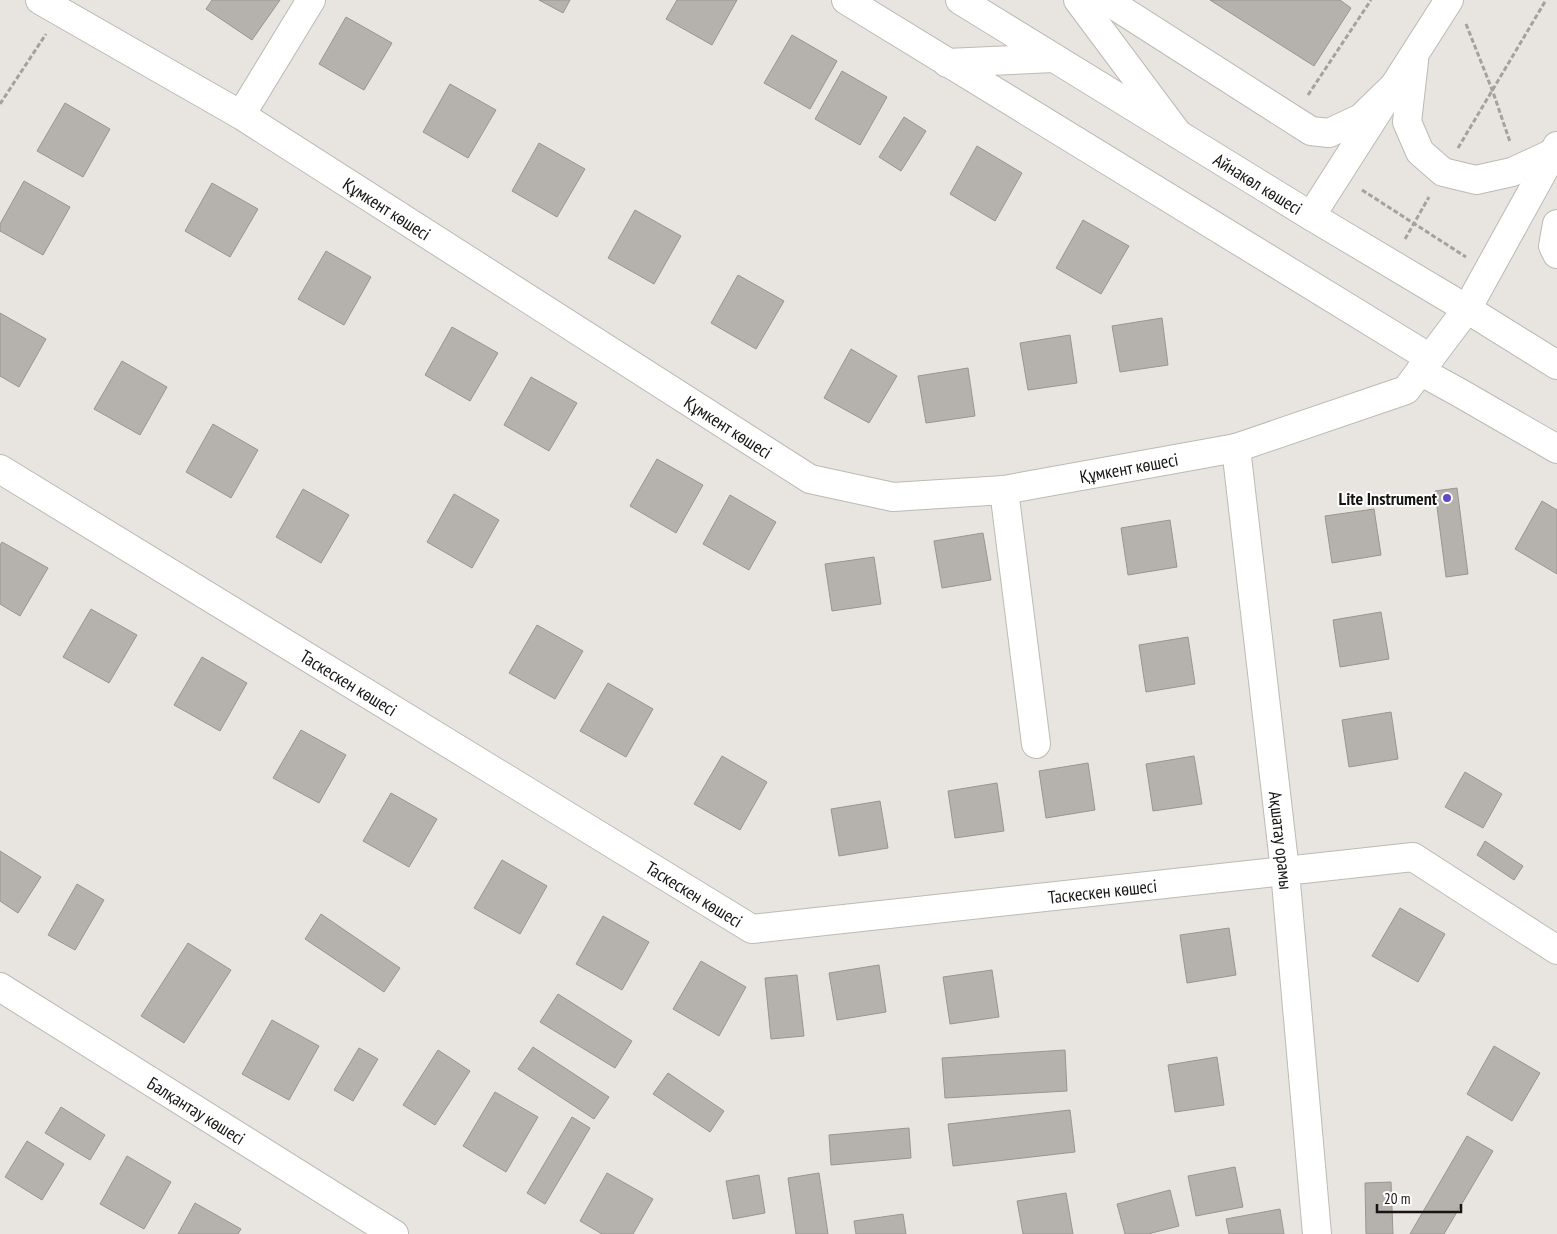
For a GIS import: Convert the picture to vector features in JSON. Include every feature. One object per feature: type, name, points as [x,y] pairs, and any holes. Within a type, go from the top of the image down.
[{"type":"street","points":[[241,115],[312,0]]},
{"type":"street","points":[[846,0],[1425,364],[1460,393],[1557,450]]},
{"type":"street","name":"Айнакөл көшесі","points":[[960,0],[1557,365]]},
{"type":"street","points":[[1078,0],[1179,135]]},
{"type":"street","points":[[1106,0],[1312,131],[1329,133],[1361,118],[1395,85]]},
{"type":"street","name":"Құмкент көшесі","points":[[50,6],[241,115],[810,479],[893,497],[1004,490],[1236,448],[1406,390],[1467,309],[1555,150]]},
{"type":"street","points":[[1311,216],[1415,54],[1456,9]]},
{"type":"street","points":[[1415,54],[1407,122],[1420,152],[1443,172],[1476,180],[1520,169],[1555,150]]},
{"type":"street","points":[[947,62],[1054,58]]},
{"type":"street","points":[[1557,224],[1553,246],[1557,254]]},
{"type":"street","name":"Ақшатау орамы","points":[[1236,448],[1285,871],[1317,1234]]},
{"type":"street","name":"Таскескен көшесі","points":[[0,469],[752,929],[1413,857],[1557,950]]},
{"type":"street","points":[[1004,490],[1036,744]]},
{"type":"street","name":"Балқантау көшесі","points":[[0,987],[394,1234]]},
{"type":"path","points":[[1293,119],[1371,0]]},
{"type":"path","points":[[1390,263],[1546,0]]},
{"type":"path","points":[[0,104],[50,6]]},
{"type":"path","points":[[1456,9],[1493,92],[1520,169]]},
{"type":"path","points":[[1338,174],[1488,272]]},
{"type":"building","points":[[212,0],[280,0],[252,40],[206,9]]},
{"type":"building","points":[[539,0],[570,0],[563,13]]},
{"type":"building","points":[[677,0],[737,0],[712,45],[666,19]]},
{"type":"building","points":[[1210,0],[1340,0],[1351,8],[1314,66]]},
{"type":"building","points":[[346,17],[392,43],[364,90],[319,64]]},
{"type":"building","points":[[792,35],[837,61],[810,109],[764,83]]},
{"type":"building","points":[[842,71],[887,97],[860,145],[815,119]]},
{"type":"building","points":[[450,84],[496,110],[468,158],[423,132]]},
{"type":"building","points":[[65,103],[110,129],[83,177],[37,151]]},
{"type":"building","points":[[904,117],[926,131],[901,171],[879,157]]},
{"type":"building","points":[[539,143],[585,169],[557,217],[512,191]]},
{"type":"building","points":[[977,146],[1022,173],[995,221],[950,194]]},
{"type":"building","points":[[24,181],[70,207],[43,255],[0,231],[0,224]]},
{"type":"building","points":[[212,183],[258,209],[230,257],[185,231]]},
{"type":"building","points":[[635,210],[681,236],[654,284],[608,258]]},
{"type":"building","points":[[1083,220],[1129,246],[1101,294],[1056,268]]},
{"type":"building","points":[[326,251],[371,277],[344,325],[298,299]]},
{"type":"building","points":[[738,275],[784,301],[756,349],[711,323]]},
{"type":"building","points":[[0,313],[46,339],[19,387],[0,376]]},
{"type":"building","points":[[1162,318],[1168,365],[1120,372],[1112,326]]},
{"type":"building","points":[[452,327],[498,353],[470,401],[425,375]]},
{"type":"building","points":[[1070,335],[1077,383],[1028,390],[1020,343]]},
{"type":"building","points":[[851,349],[897,376],[869,423],[824,398]]},
{"type":"building","points":[[122,361],[167,387],[140,435],[94,409]]},
{"type":"building","points":[[968,368],[975,416],[926,423],[918,376]]},
{"type":"building","points":[[531,377],[577,403],[549,451],[504,425]]},
{"type":"building","points":[[213,424],[258,450],[231,498],[186,472]]},
{"type":"building","points":[[657,459],[703,485],[676,533],[630,506]]},
{"type":"building","points":[[1457,488],[1468,574],[1446,577],[1435,491]]},
{"type":"building","points":[[303,489],[349,515],[321,563],[276,537]]},
{"type":"building","points":[[454,494],[499,520],[472,568],[427,542]]},
{"type":"building","points":[[730,495],[776,522],[749,570],[703,544]]},
{"type":"building","points":[[1542,501],[1557,510],[1557,574],[1515,549]]},
{"type":"building","points":[[1374,509],[1381,555],[1332,563],[1325,516]]},
{"type":"building","points":[[1170,520],[1177,567],[1128,575],[1121,528]]},
{"type":"building","points":[[983,533],[991,580],[942,588],[934,541]]},
{"type":"building","points":[[2,542],[48,568],[20,616],[0,604],[0,545]]},
{"type":"building","points":[[874,557],[881,604],[832,611],[825,564]]},
{"type":"building","points":[[91,609],[137,635],[109,683],[63,657]]},
{"type":"building","points":[[1381,612],[1389,659],[1340,667],[1333,620]]},
{"type":"building","points":[[537,625],[583,651],[555,699],[509,673]]},
{"type":"building","points":[[1188,637],[1195,684],[1146,692],[1139,645]]},
{"type":"building","points":[[202,657],[247,683],[220,731],[174,705]]},
{"type":"building","points":[[608,683],[653,709],[626,757],[580,731]]},
{"type":"building","points":[[1391,712],[1398,759],[1349,767],[1342,720]]},
{"type":"building","points":[[301,730],[346,755],[319,803],[273,778]]},
{"type":"building","points":[[722,756],[767,782],[740,830],[694,804]]},
{"type":"building","points":[[1194,756],[1202,804],[1153,811],[1146,764]]},
{"type":"building","points":[[1088,763],[1095,810],[1046,818],[1039,771]]},
{"type":"building","points":[[1465,772],[1502,794],[1483,828],[1445,807]]},
{"type":"building","points":[[997,783],[1004,831],[955,838],[948,791]]},
{"type":"building","points":[[391,793],[437,819],[409,867],[363,841]]},
{"type":"building","points":[[880,801],[888,848],[839,856],[831,809]]},
{"type":"building","points":[[1485,841],[1523,866],[1514,880],[1477,855]]},
{"type":"building","points":[[0,851],[41,877],[18,913],[0,901]]},
{"type":"building","points":[[502,860],[547,886],[520,934],[474,908]]},
{"type":"building","points":[[77,884],[104,900],[75,950],[48,935]]},
{"type":"building","points":[[1400,908],[1445,934],[1418,982],[1372,956]]},
{"type":"building","points":[[321,914],[400,968],[384,992],[305,939]]},
{"type":"building","points":[[603,916],[649,942],[622,990],[576,964]]},
{"type":"building","points":[[1229,928],[1236,975],[1187,983],[1180,935]]},
{"type":"building","points":[[188,943],[231,970],[184,1043],[141,1016]]},
{"type":"building","points":[[701,961],[746,987],[719,1036],[673,1009]]},
{"type":"building","points":[[879,965],[886,1012],[837,1020],[829,973]]},
{"type":"building","points":[[992,970],[999,1017],[950,1024],[943,977]]},
{"type":"building","points":[[797,975],[804,1036],[771,1039],[765,978]]},
{"type":"building","points":[[558,994],[632,1041],[615,1068],[540,1022]]},
{"type":"building","points":[[272,1020],[319,1046],[289,1100],[242,1074]]},
{"type":"building","points":[[1494,1046],[1540,1073],[1512,1121],[1467,1094]]},
{"type":"building","points":[[533,1047],[609,1097],[594,1119],[518,1069]]},
{"type":"building","points":[[359,1048],[378,1059],[353,1101],[334,1090]]},
{"type":"building","points":[[438,1050],[470,1071],[435,1125],[403,1105]]},
{"type":"building","points":[[1065,1050],[1067,1091],[945,1098],[942,1058]]},
{"type":"building","points":[[1217,1057],[1224,1105],[1175,1112],[1168,1065]]},
{"type":"building","points":[[668,1073],[724,1111],[710,1132],[653,1094]]},
{"type":"building","points":[[495,1092],[538,1117],[506,1172],[463,1146]]},
{"type":"building","points":[[61,1107],[105,1135],[90,1160],[45,1133]]},
{"type":"building","points":[[1070,1110],[1075,1152],[953,1166],[948,1124]]},
{"type":"building","points":[[572,1117],[590,1128],[545,1204],[527,1193]]},
{"type":"building","points":[[909,1128],[911,1158],[831,1165],[829,1135]]},
{"type":"building","points":[[1467,1136],[1493,1151],[1444,1234],[1410,1234]]},
{"type":"building","points":[[27,1141],[64,1164],[42,1200],[5,1177]]},
{"type":"building","points":[[127,1156],[171,1182],[144,1229],[100,1204]]},
{"type":"building","points":[[1235,1167],[1243,1207],[1196,1216],[1188,1176]]},
{"type":"building","points":[[607,1173],[653,1199],[633,1234],[602,1234],[580,1221]]},
{"type":"building","points":[[819,1173],[828,1234],[796,1234],[788,1178]]},
{"type":"building","points":[[759,1175],[765,1213],[733,1219],[726,1181]]},
{"type":"building","points":[[1391,1182],[1393,1234],[1366,1234],[1365,1183]]},
{"type":"building","points":[[1170,1190],[1179,1226],[1148,1234],[1125,1234],[1117,1204]]},
{"type":"building","points":[[1066,1193],[1073,1234],[1023,1234],[1017,1201]]},
{"type":"building","points":[[195,1203],[241,1229],[238,1234],[178,1234]]},
{"type":"building","points":[[1280,1209],[1284,1234],[1229,1234],[1226,1219]]},
{"type":"building","points":[[903,1214],[906,1234],[856,1234],[854,1221]]},
{"type":"place","name":"Lite Instrument","points":[[1447,498]]}]
